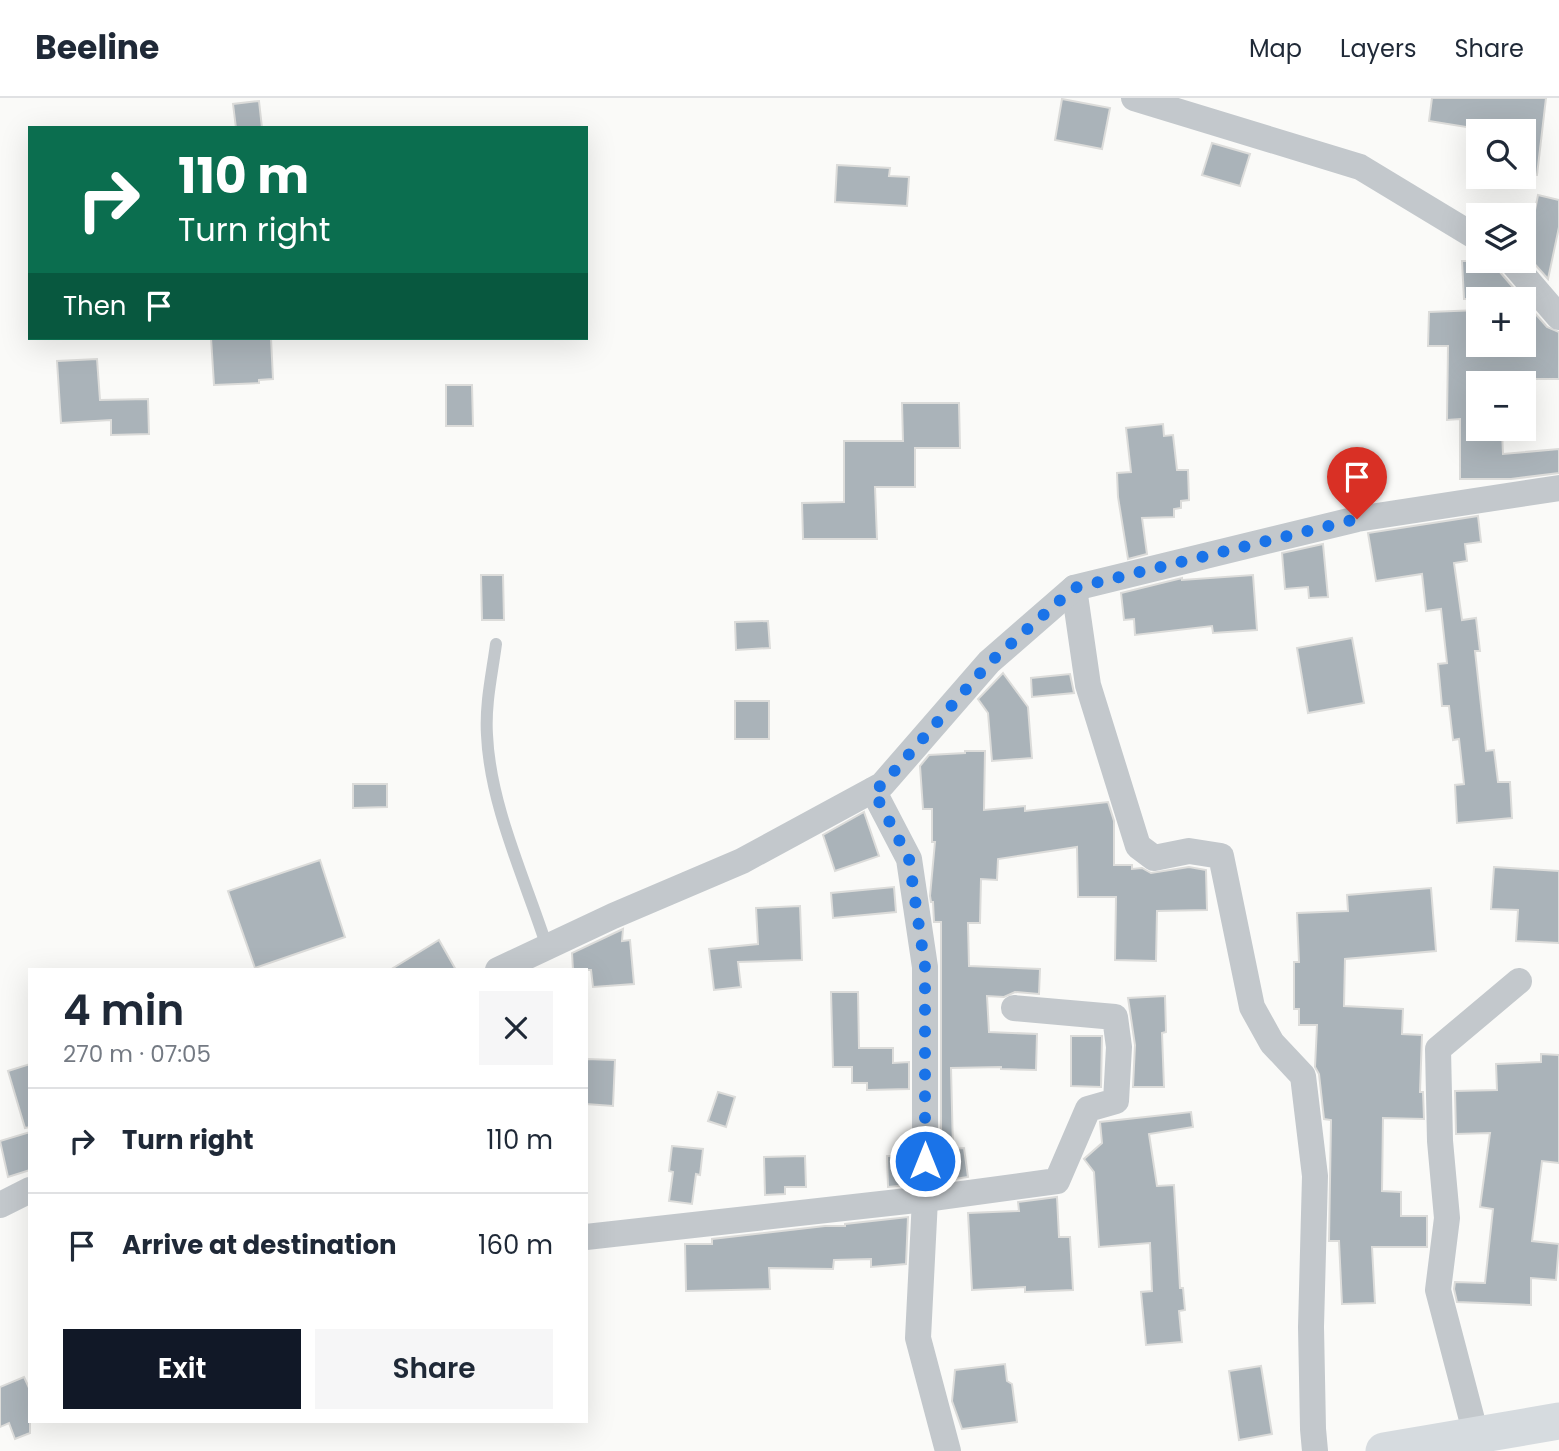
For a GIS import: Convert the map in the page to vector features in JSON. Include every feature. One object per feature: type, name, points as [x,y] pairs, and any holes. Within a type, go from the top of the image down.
[{"type":"main road","points":[[1384,1451],[1559,1420]]},
{"type":"street","points":[[1134,98],[1360,167],[1466,231]]},
{"type":"street","points":[[1521,273],[1559,317]]},
{"type":"street","points":[[502,968],[742,862],[882,785],[989,663],[1074,588],[1357,519],[1559,488]]},
{"type":"street","points":[[1074,588],[1088,685],[1138,846],[1154,858],[1189,851],[1222,856],[1252,1007],[1272,1042],[1303,1076],[1315,1176],[1311,1327],[1315,1451]]},
{"type":"street","points":[[873,790],[909,859],[925,967],[925,1199],[918,1338],[948,1451]]},
{"type":"street","points":[[1476,1435],[1438,1290],[1447,1217],[1440,1141],[1438,1049],[1520,981]]},
{"type":"street","points":[[588,1237],[925,1199],[1057,1181],[1088,1110],[1116,1101],[1119,1047],[1115,1017],[1014,1008]]},
{"type":"street","points":[[0,1205],[28,1191]]},
{"type":"lane","points":[[496,644],[486,733],[490,774],[547,947]]},
{"type":"building","points":[[1432,98],[1546,98],[1537,175],[1536,119],[1466,119],[1466,127],[1429,121]]},
{"type":"building","points":[[1062,99],[1110,108],[1102,149],[1055,140]]},
{"type":"building","points":[[259,101],[262,126],[236,126],[233,104]]},
{"type":"building","points":[[1212,143],[1250,154],[1240,186],[1202,175]]},
{"type":"building","points":[[837,165],[890,168],[889,176],[909,177],[907,206],[835,202]]},
{"type":"building","points":[[1538,195],[1559,200],[1559,227],[1548,279],[1536,266]]},
{"type":"building","points":[[1462,261],[1466,261],[1466,273],[1501,273],[1513,287],[1466,287],[1464,299]]},
{"type":"building","points":[[1466,311],[1466,357],[1536,357],[1536,315],[1547,327],[1559,332],[1559,379],[1536,379],[1536,371],[1466,371],[1466,441],[1502,441],[1503,454],[1559,449],[1559,473],[1511,479],[1460,479],[1460,419],[1447,420],[1448,346],[1428,346],[1429,312]]},
{"type":"building","points":[[211,340],[271,340],[273,379],[259,380],[259,383],[214,385]]},
{"type":"building","points":[[97,359],[100,400],[148,399],[149,434],[111,435],[111,420],[61,423],[57,361]]},
{"type":"building","points":[[446,385],[472,385],[473,426],[446,426]]},
{"type":"building","points":[[902,403],[959,403],[960,448],[915,448],[915,487],[875,487],[877,539],[803,539],[802,503],[844,502],[844,441],[903,441]]},
{"type":"building","points":[[1163,424],[1164,436],[1173,435],[1177,470],[1188,470],[1189,500],[1181,501],[1181,508],[1174,509],[1174,517],[1142,518],[1147,554],[1128,559],[1117,473],[1131,472],[1126,428]]},
{"type":"building","points":[[1478,516],[1481,542],[1465,544],[1467,561],[1454,563],[1462,620],[1476,618],[1480,651],[1475,651],[1486,751],[1494,750],[1498,782],[1510,782],[1512,818],[1457,823],[1455,785],[1464,784],[1459,739],[1453,740],[1449,706],[1442,706],[1438,664],[1447,663],[1441,609],[1426,611],[1422,574],[1376,581],[1368,533]]},
{"type":"building","points":[[1323,544],[1328,597],[1309,598],[1308,587],[1285,589],[1282,553]]},
{"type":"building","points":[[481,575],[503,575],[504,620],[482,620]]},
{"type":"building","points":[[1253,575],[1257,630],[1213,633],[1212,626],[1135,635],[1134,619],[1124,620],[1121,593],[1182,578]]},
{"type":"building","points":[[768,621],[770,648],[736,650],[735,622]]},
{"type":"building","points":[[1352,638],[1364,703],[1308,713],[1297,648]]},
{"type":"building","points":[[1003,673],[1028,707],[1032,758],[992,761],[988,713],[978,699]]},
{"type":"building","points":[[1070,674],[1074,693],[1032,697],[1031,678]]},
{"type":"building","points":[[735,701],[769,701],[769,739],[735,739]]},
{"type":"building","points":[[985,751],[984,810],[1025,806],[1025,811],[1108,802],[1114,821],[1114,865],[1132,865],[1132,869],[1142,868],[1151,873],[1189,867],[1206,870],[1207,910],[1157,911],[1156,961],[1115,960],[1116,897],[1078,897],[1077,847],[998,859],[997,880],[981,879],[980,923],[968,923],[969,966],[1040,969],[1039,994],[1015,992],[1004,997],[987,996],[989,1032],[1037,1034],[1036,1070],[1001,1067],[951,1068],[953,1149],[964,1148],[968,1177],[941,1181],[941,922],[934,922],[930,896],[935,842],[932,842],[932,809],[923,809],[920,766],[929,755]]},
{"type":"building","points":[[353,784],[387,784],[387,807],[353,808]]},
{"type":"building","points":[[864,812],[879,856],[835,871],[823,835]]},
{"type":"building","points":[[320,860],[345,937],[255,968],[228,891]]},
{"type":"building","points":[[1494,867],[1559,871],[1559,943],[1516,941],[1518,910],[1491,909]]},
{"type":"building","points":[[894,887],[896,912],[833,918],[831,893]]},
{"type":"building","points":[[1431,888],[1436,951],[1345,959],[1344,1006],[1403,1009],[1402,1034],[1422,1035],[1420,1092],[1423,1092],[1424,1119],[1383,1118],[1382,1191],[1401,1192],[1401,1216],[1427,1216],[1427,1247],[1372,1247],[1375,1303],[1342,1304],[1339,1241],[1329,1241],[1331,1120],[1324,1119],[1319,1074],[1315,1067],[1317,1025],[1299,1025],[1299,1009],[1294,1009],[1294,962],[1299,962],[1297,913],[1348,911],[1347,895]]},
{"type":"building","points":[[800,906],[802,960],[738,962],[741,987],[714,990],[709,949],[758,944],[756,908]]},
{"type":"building","points":[[623,929],[622,941],[630,940],[634,984],[593,987],[591,970],[573,968],[572,953]]},
{"type":"building","points":[[439,940],[455,968],[393,968]]},
{"type":"building","points":[[831,992],[858,992],[859,1048],[893,1048],[893,1063],[909,1062],[909,1089],[867,1090],[867,1083],[852,1083],[852,1067],[833,1067]]},
{"type":"building","points":[[1165,996],[1166,1032],[1162,1033],[1164,1087],[1133,1087],[1135,1045],[1128,998]]},
{"type":"building","points":[[1071,1036],[1102,1036],[1101,1087],[1071,1086]]},
{"type":"building","points":[[1541,1054],[1559,1055],[1559,1163],[1542,1161],[1532,1241],[1559,1244],[1556,1280],[1531,1278],[1531,1305],[1457,1302],[1455,1282],[1485,1283],[1493,1209],[1480,1207],[1490,1133],[1456,1134],[1455,1091],[1497,1090],[1496,1064],[1541,1062]]},
{"type":"building","points":[[588,1059],[615,1060],[613,1106],[588,1104]]},
{"type":"building","points":[[28,1065],[28,1127],[25,1128],[8,1071]]},
{"type":"building","points":[[718,1092],[735,1097],[726,1127],[708,1121]]},
{"type":"building","points":[[1191,1112],[1193,1127],[1149,1134],[1157,1186],[1174,1185],[1180,1288],[1183,1288],[1185,1310],[1179,1311],[1182,1342],[1146,1345],[1141,1292],[1152,1291],[1150,1243],[1099,1247],[1094,1172],[1084,1159],[1102,1143],[1100,1122]]},
{"type":"building","points":[[28,1133],[28,1171],[8,1177],[0,1141]]},
{"type":"building","points":[[672,1146],[703,1149],[700,1175],[696,1174],[692,1204],[669,1201],[673,1172],[669,1171]]},
{"type":"building","points":[[805,1156],[806,1187],[785,1187],[785,1194],[765,1195],[764,1157]]},
{"type":"building","points":[[887,1156],[909,1156],[909,1185],[888,1187]]},
{"type":"building","points":[[1057,1197],[1059,1237],[1070,1237],[1073,1290],[1025,1292],[1025,1287],[972,1290],[968,1213],[1019,1211],[1018,1202]]},
{"type":"building","points":[[908,1217],[906,1264],[871,1267],[871,1259],[834,1260],[833,1269],[769,1268],[770,1289],[686,1291],[685,1244],[712,1244],[712,1239]]},
{"type":"building","points":[[1005,1364],[1007,1381],[1012,1384],[1017,1422],[962,1429],[952,1401],[955,1370]]},
{"type":"building","points":[[1261,1366],[1272,1434],[1239,1440],[1229,1371]]},
{"type":"building","points":[[24,1377],[28,1386],[30,1433],[15,1439],[9,1423],[0,1427],[0,1387]]},
{"type":"route","points":[[925,1161],[925,967],[909,859],[873,790],[882,785],[989,663],[1074,588],[1357,519]]}]
